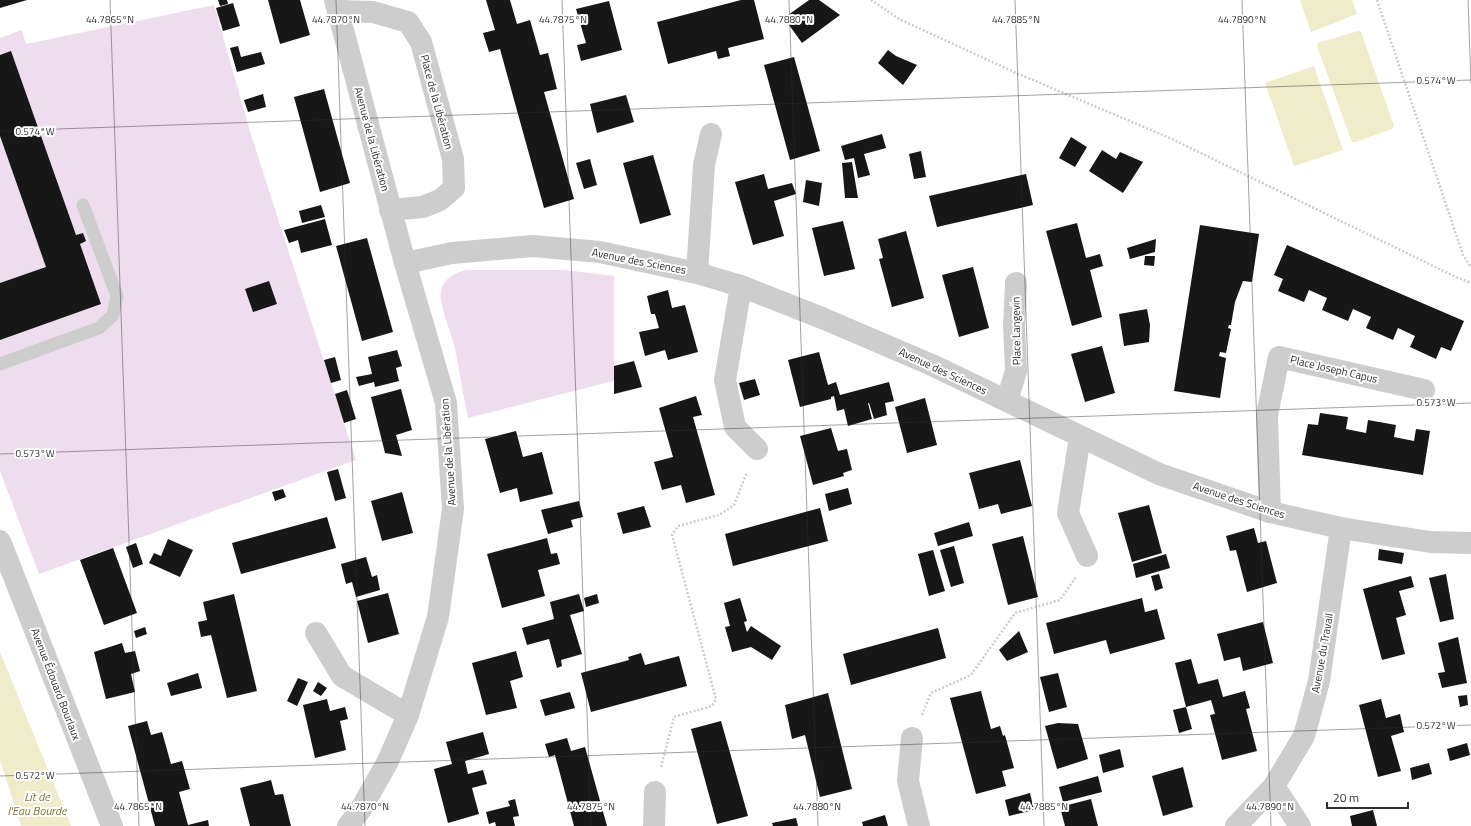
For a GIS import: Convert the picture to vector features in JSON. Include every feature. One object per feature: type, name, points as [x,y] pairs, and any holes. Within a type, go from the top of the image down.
[{"type":"street","name":"Avenue de la Libération","points":[[336,6],[390,210],[446,402],[453,509],[438,617],[408,715],[388,760],[361,809],[348,826]]},
{"type":"street","name":"Place de la Libération","points":[[336,6],[373,12],[408,22],[421,42],[453,160],[454,188],[440,200],[423,207],[390,210]]},
{"type":"street","points":[[697,273],[704,165],[711,134]]},
{"type":"street","name":"Avenue des Sciences","points":[[405,263],[452,253],[533,246],[600,252],[697,273],[741,286],[822,318],[932,365],[1159,474],[1270,512],[1341,528],[1430,542],[1471,543]]},
{"type":"street","name":"Place Langevin","points":[[1007,401],[1016,371],[1014,326],[1016,283]]},
{"type":"street","points":[[741,286],[725,380],[735,427],[757,449]]},
{"type":"street","name":"Place Joseph Capus","points":[[1270,512],[1267,415],[1279,357],[1424,390]]},
{"type":"street","points":[[1080,437],[1068,513],[1087,556]]},
{"type":"street","name":"Avenue du Travail","points":[[1236,826],[1274,786],[1304,736],[1319,681],[1341,528]]},
{"type":"street","name":"Avenue Édouard Bourlaux","points":[[0,541],[112,826]]},
{"type":"street","points":[[316,633],[342,676],[408,715]]},
{"type":"street","points":[[912,738],[908,781],[919,826]]},
{"type":"street","points":[[1274,786],[1300,826]]},
{"type":"street","points":[[654,826],[655,792]]},
{"type":"lane","points":[[0,364],[98,328],[113,314],[117,296],[83,205]]},
{"type":"path","points":[[871,0],[899,19],[1014,72],[1172,139],[1471,283]]},
{"type":"path","points":[[1377,0],[1463,255],[1471,267]]},
{"type":"path","points":[[655,792],[674,717],[712,706],[716,699],[672,535],[678,526],[719,515],[734,505],[757,449]]},
{"type":"path","points":[[912,738],[931,693],[971,675],[1015,613],[1060,600],[1072,584],[1087,556]]},
{"type":"shaded area","points":[[214,5],[252,138],[356,460],[39,574],[0,471],[0,38],[22,30],[26,44]]},
{"type":"shaded area","points":[[466,270],[565,270],[614,276],[614,381],[468,418],[455,349],[443,311],[441,296],[441,290],[445,282],[454,274]]},
{"type":"water","points":[[1300,0],[1352,0],[1357,14],[1311,32]]},
{"type":"water","points":[[1358,31],[1361,32],[1394,126],[1392,129],[1356,142],[1352,142],[1317,46],[1318,43]]},
{"type":"water","points":[[1314,66],[1343,150],[1294,166],[1265,83]]},
{"type":"water","name":"Lit de l'Eau Bourde","points":[[0,652],[71,826],[21,826],[0,760]]},
{"type":"building","points":[[0,0],[27,0],[0,8]]},
{"type":"building","points":[[218,0],[227,0],[228,4],[220,6]]},
{"type":"building","points":[[268,0],[300,0],[310,35],[280,44]]},
{"type":"building","points":[[486,0],[510,0],[517,24],[530,20],[540,55],[548,53],[557,89],[544,92],[574,199],[544,208],[500,49],[489,52],[483,33],[495,30]]},
{"type":"building","points":[[741,0],[754,0],[764,39],[728,48],[730,56],[718,59],[716,51],[668,64],[657,22]]},
{"type":"building","points":[[809,0],[819,0],[840,15],[802,43],[784,18]]},
{"type":"building","points":[[609,1],[622,50],[581,61],[577,45],[586,43],[576,9]]},
{"type":"building","points":[[233,3],[240,26],[223,31],[216,8]]},
{"type":"building","points":[[238,46],[241,57],[261,52],[265,64],[237,72],[230,48]]},
{"type":"building","points":[[888,50],[896,56],[917,65],[903,85],[878,63]]},
{"type":"building","points":[[11,51],[76,235],[83,233],[86,241],[80,244],[101,304],[0,340],[0,283],[46,267],[0,136],[0,55]]},
{"type":"building","points":[[794,57],[820,151],[790,160],[764,65]]},
{"type":"building","points":[[324,89],[350,183],[320,192],[294,97]]},
{"type":"building","points":[[263,94],[266,107],[248,112],[244,100]]},
{"type":"building","points":[[626,95],[634,122],[597,133],[590,104]]},
{"type":"building","points":[[882,134],[886,148],[864,154],[870,175],[858,178],[854,158],[845,160],[841,146]]},
{"type":"building","points":[[1071,137],[1087,147],[1075,167],[1059,158]]},
{"type":"building","points":[[1102,150],[1116,159],[1120,152],[1143,162],[1123,193],[1089,171]]},
{"type":"building","points":[[921,151],[926,177],[914,179],[909,154]]},
{"type":"building","points":[[653,155],[671,215],[640,224],[623,163]]},
{"type":"building","points":[[590,159],[597,185],[584,189],[576,163]]},
{"type":"building","points":[[852,162],[858,198],[845,198],[842,163]]},
{"type":"building","points":[[764,174],[768,189],[792,183],[796,194],[774,201],[784,236],[753,245],[735,182]]},
{"type":"building","points":[[1026,174],[1033,205],[937,227],[929,196]]},
{"type":"building","points":[[806,180],[822,183],[819,206],[803,202]]},
{"type":"building","points":[[321,205],[325,217],[302,223],[299,211]]},
{"type":"building","points":[[325,219],[332,245],[301,253],[298,240],[289,243],[284,230]]},
{"type":"building","points":[[843,221],[855,269],[824,276],[812,228]]},
{"type":"building","points":[[1077,223],[1086,258],[1100,254],[1103,266],[1090,270],[1102,317],[1072,326],[1046,231]]},
{"type":"building","points":[[1200,225],[1259,234],[1252,282],[1243,281],[1235,302],[1231,325],[1229,325],[1228,328],[1231,329],[1226,353],[1220,352],[1219,356],[1226,358],[1220,398],[1174,391]]},
{"type":"building","points":[[906,231],[924,298],[892,307],[879,259],[883,258],[878,239]]},
{"type":"building","points":[[367,238],[393,332],[362,341],[336,246]]},
{"type":"building","points":[[1156,239],[1155,252],[1130,259],[1127,248]]},
{"type":"building","points":[[1287,245],[1464,321],[1451,351],[1441,347],[1436,359],[1410,347],[1415,336],[1398,328],[1393,340],[1366,328],[1371,317],[1353,309],[1348,321],[1322,310],[1327,298],[1309,290],[1304,302],[1278,291],[1283,279],[1274,275]]},
{"type":"building","points":[[1145,256],[1155,256],[1154,266],[1144,265]]},
{"type":"building","points":[[973,267],[989,328],[959,337],[942,275]]},
{"type":"building","points":[[269,281],[277,304],[253,312],[245,289]]},
{"type":"building","points":[[668,290],[672,308],[685,305],[698,352],[668,360],[665,350],[645,356],[639,332],[659,328],[655,314],[651,314],[647,296]]},
{"type":"building","points":[[1147,309],[1150,325],[1149,342],[1124,346],[1119,314]]},
{"type":"building","points":[[1102,346],[1115,393],[1085,402],[1071,354]]},
{"type":"building","points":[[397,350],[402,366],[396,368],[399,381],[375,387],[374,382],[359,386],[356,377],[372,374],[368,357]]},
{"type":"building","points":[[819,352],[828,385],[836,382],[840,395],[889,382],[894,401],[885,403],[887,415],[874,419],[868,403],[872,419],[848,426],[844,409],[837,411],[834,396],[831,397],[831,399],[800,407],[788,360]]},
{"type":"building","points":[[335,357],[341,380],[331,383],[324,360]]},
{"type":"building","points":[[634,361],[642,387],[614,394],[614,366]]},
{"type":"building","points":[[755,379],[760,395],[744,400],[739,383]]},
{"type":"building","points":[[401,389],[412,430],[396,435],[402,456],[385,453],[371,397]]},
{"type":"building","points":[[347,390],[356,419],[344,423],[335,394]]},
{"type":"building","points":[[696,396],[702,415],[693,417],[715,495],[686,503],[681,485],[662,490],[654,462],[673,457],[659,408]]},
{"type":"building","points":[[925,398],[937,445],[907,453],[895,407]]},
{"type":"building","points":[[1320,413],[1348,417],[1346,429],[1366,433],[1368,420],[1396,425],[1394,437],[1414,441],[1416,429],[1430,431],[1423,475],[1302,455],[1308,424],[1318,425]]},
{"type":"building","points":[[831,428],[838,451],[847,449],[852,470],[843,473],[844,476],[813,485],[800,436]]},
{"type":"building","points":[[516,431],[523,457],[542,452],[553,494],[520,502],[517,488],[500,493],[485,439]]},
{"type":"building","points":[[1020,460],[1032,506],[1001,514],[998,504],[979,509],[969,473]]},
{"type":"building","points":[[338,469],[346,498],[335,501],[327,472]]},
{"type":"building","points":[[848,488],[852,504],[829,511],[825,494]]},
{"type":"building","points":[[283,489],[286,497],[275,501],[272,492]]},
{"type":"building","points":[[402,492],[413,533],[382,541],[371,501]]},
{"type":"building","points":[[579,501],[583,517],[571,520],[573,527],[548,534],[541,510]]},
{"type":"building","points":[[1149,505],[1162,553],[1132,562],[1118,513]]},
{"type":"building","points":[[644,506],[651,527],[623,534],[617,513]]},
{"type":"building","points":[[820,508],[828,541],[733,566],[725,534]]},
{"type":"building","points":[[327,517],[336,548],[241,574],[232,543]]},
{"type":"building","points":[[969,522],[973,536],[938,546],[934,533]]},
{"type":"building","points":[[1254,528],[1258,543],[1266,541],[1277,583],[1247,592],[1236,550],[1230,551],[1226,536]]},
{"type":"building","points":[[1023,536],[1038,597],[1008,605],[992,544]]},
{"type":"building","points":[[547,538],[551,554],[557,553],[560,564],[538,570],[545,596],[502,608],[487,554]]},
{"type":"building","points":[[168,539],[193,550],[180,577],[149,563],[154,553],[161,556]]},
{"type":"building","points":[[136,543],[143,564],[133,568],[126,547]]},
{"type":"building","points":[[954,546],[964,583],[951,587],[940,550]]},
{"type":"building","points":[[113,548],[137,613],[104,625],[80,560]]},
{"type":"building","points":[[1379,549],[1404,553],[1402,564],[1378,560]]},
{"type":"building","points":[[933,550],[945,591],[929,596],[918,554]]},
{"type":"building","points":[[1166,554],[1170,568],[1136,578],[1133,564]]},
{"type":"building","points":[[366,557],[372,577],[377,575],[380,590],[356,597],[352,582],[346,584],[341,564]]},
{"type":"building","points":[[1159,574],[1163,588],[1155,591],[1151,576]]},
{"type":"building","points":[[1446,574],[1454,619],[1440,622],[1429,578]]},
{"type":"building","points":[[1411,576],[1414,587],[1399,591],[1406,615],[1396,618],[1405,654],[1382,660],[1363,589]]},
{"type":"building","points":[[388,593],[399,634],[368,643],[357,601]]},
{"type":"building","points":[[234,594],[257,691],[227,698],[211,635],[201,637],[198,622],[207,620],[203,602]]},
{"type":"building","points":[[579,594],[584,611],[570,615],[582,654],[561,660],[562,666],[557,668],[549,639],[527,645],[522,628],[554,619],[550,602]]},
{"type":"building","points":[[597,594],[599,603],[586,607],[584,598]]},
{"type":"building","points":[[740,598],[747,621],[744,622],[747,632],[751,626],[781,646],[772,660],[751,647],[732,652],[725,627],[730,626],[724,603]]},
{"type":"building","points":[[1142,598],[1145,612],[1157,609],[1165,639],[1110,654],[1106,640],[1054,654],[1046,623]]},
{"type":"building","points":[[1263,622],[1273,663],[1243,671],[1240,657],[1224,661],[1217,634]]},
{"type":"building","points":[[145,627],[147,634],[136,638],[134,631]]},
{"type":"building","points":[[938,628],[946,658],[851,685],[843,654]]},
{"type":"building","points":[[1019,631],[1028,652],[1007,661],[999,650]]},
{"type":"building","points":[[1458,637],[1467,683],[1442,688],[1438,673],[1445,672],[1438,643]]},
{"type":"building","points":[[122,643],[125,653],[135,651],[140,671],[131,674],[135,692],[106,699],[94,652]]},
{"type":"building","points":[[516,651],[523,677],[510,681],[517,708],[486,715],[472,663]]},
{"type":"building","points":[[641,653],[645,665],[679,656],[687,686],[591,712],[581,673],[629,660],[628,657]]},
{"type":"building","points":[[1191,659],[1198,684],[1218,679],[1223,697],[1245,691],[1250,708],[1246,709],[1257,751],[1222,760],[1210,715],[1215,714],[1211,700],[1186,707],[1175,663]]},
{"type":"building","points":[[198,673],[202,688],[171,696],[167,683]]},
{"type":"building","points":[[1058,673],[1067,707],[1049,712],[1040,677]]},
{"type":"building","points":[[298,678],[308,682],[297,706],[287,701]]},
{"type":"building","points":[[318,682],[327,688],[321,696],[313,691]]},
{"type":"building","points":[[981,691],[991,729],[1000,726],[1003,736],[1005,735],[1014,768],[1002,771],[1006,786],[976,794],[950,698]]},
{"type":"building","points":[[570,692],[575,708],[545,716],[540,700]]},
{"type":"building","points":[[828,693],[852,789],[820,797],[805,735],[792,739],[785,705]]},
{"type":"building","points":[[1467,695],[1468,705],[1460,707],[1458,696]]},
{"type":"building","points":[[327,699],[330,711],[345,707],[348,719],[340,721],[346,750],[315,758],[303,705]]},
{"type":"building","points":[[1381,699],[1386,718],[1400,714],[1404,732],[1391,736],[1401,771],[1378,777],[1359,705]]},
{"type":"building","points":[[1186,707],[1192,729],[1179,733],[1173,710]]},
{"type":"building","points":[[147,721],[151,735],[162,732],[171,764],[182,761],[190,789],[179,792],[188,825],[208,820],[209,826],[155,826],[128,726]]},
{"type":"building","points":[[721,721],[748,816],[717,824],[691,729]]},
{"type":"building","points":[[1058,723],[1078,724],[1088,759],[1057,769],[1045,726]]},
{"type":"building","points":[[483,732],[489,754],[465,761],[468,774],[483,770],[487,784],[472,788],[479,814],[448,823],[434,769],[452,764],[446,742]]},
{"type":"building","points":[[567,738],[571,751],[585,747],[607,826],[574,826],[555,755],[549,757],[545,744]]},
{"type":"building","points":[[1467,743],[1470,755],[1450,761],[1447,749]]},
{"type":"building","points":[[1120,749],[1124,767],[1103,773],[1099,755]]},
{"type":"building","points":[[1429,763],[1432,774],[1412,780],[1410,768]]},
{"type":"building","points":[[1183,767],[1193,807],[1163,816],[1152,776]]},
{"type":"building","points":[[1098,776],[1102,792],[1063,802],[1059,787]]},
{"type":"building","points":[[271,780],[275,795],[283,794],[291,826],[250,826],[240,788]]},
{"type":"building","points":[[1030,793],[1034,810],[1009,816],[1005,800]]},
{"type":"building","points":[[515,799],[519,816],[513,817],[515,826],[496,826],[495,822],[489,824],[486,812],[510,806],[508,801]]},
{"type":"building","points":[[1091,799],[1098,826],[1065,826],[1060,807]]},
{"type":"building","points":[[1373,810],[1377,826],[1352,826],[1350,816]]},
{"type":"building","points":[[885,815],[888,826],[863,826],[862,822]]},
{"type":"building","points":[[796,818],[798,826],[773,826],[772,823]]}]
